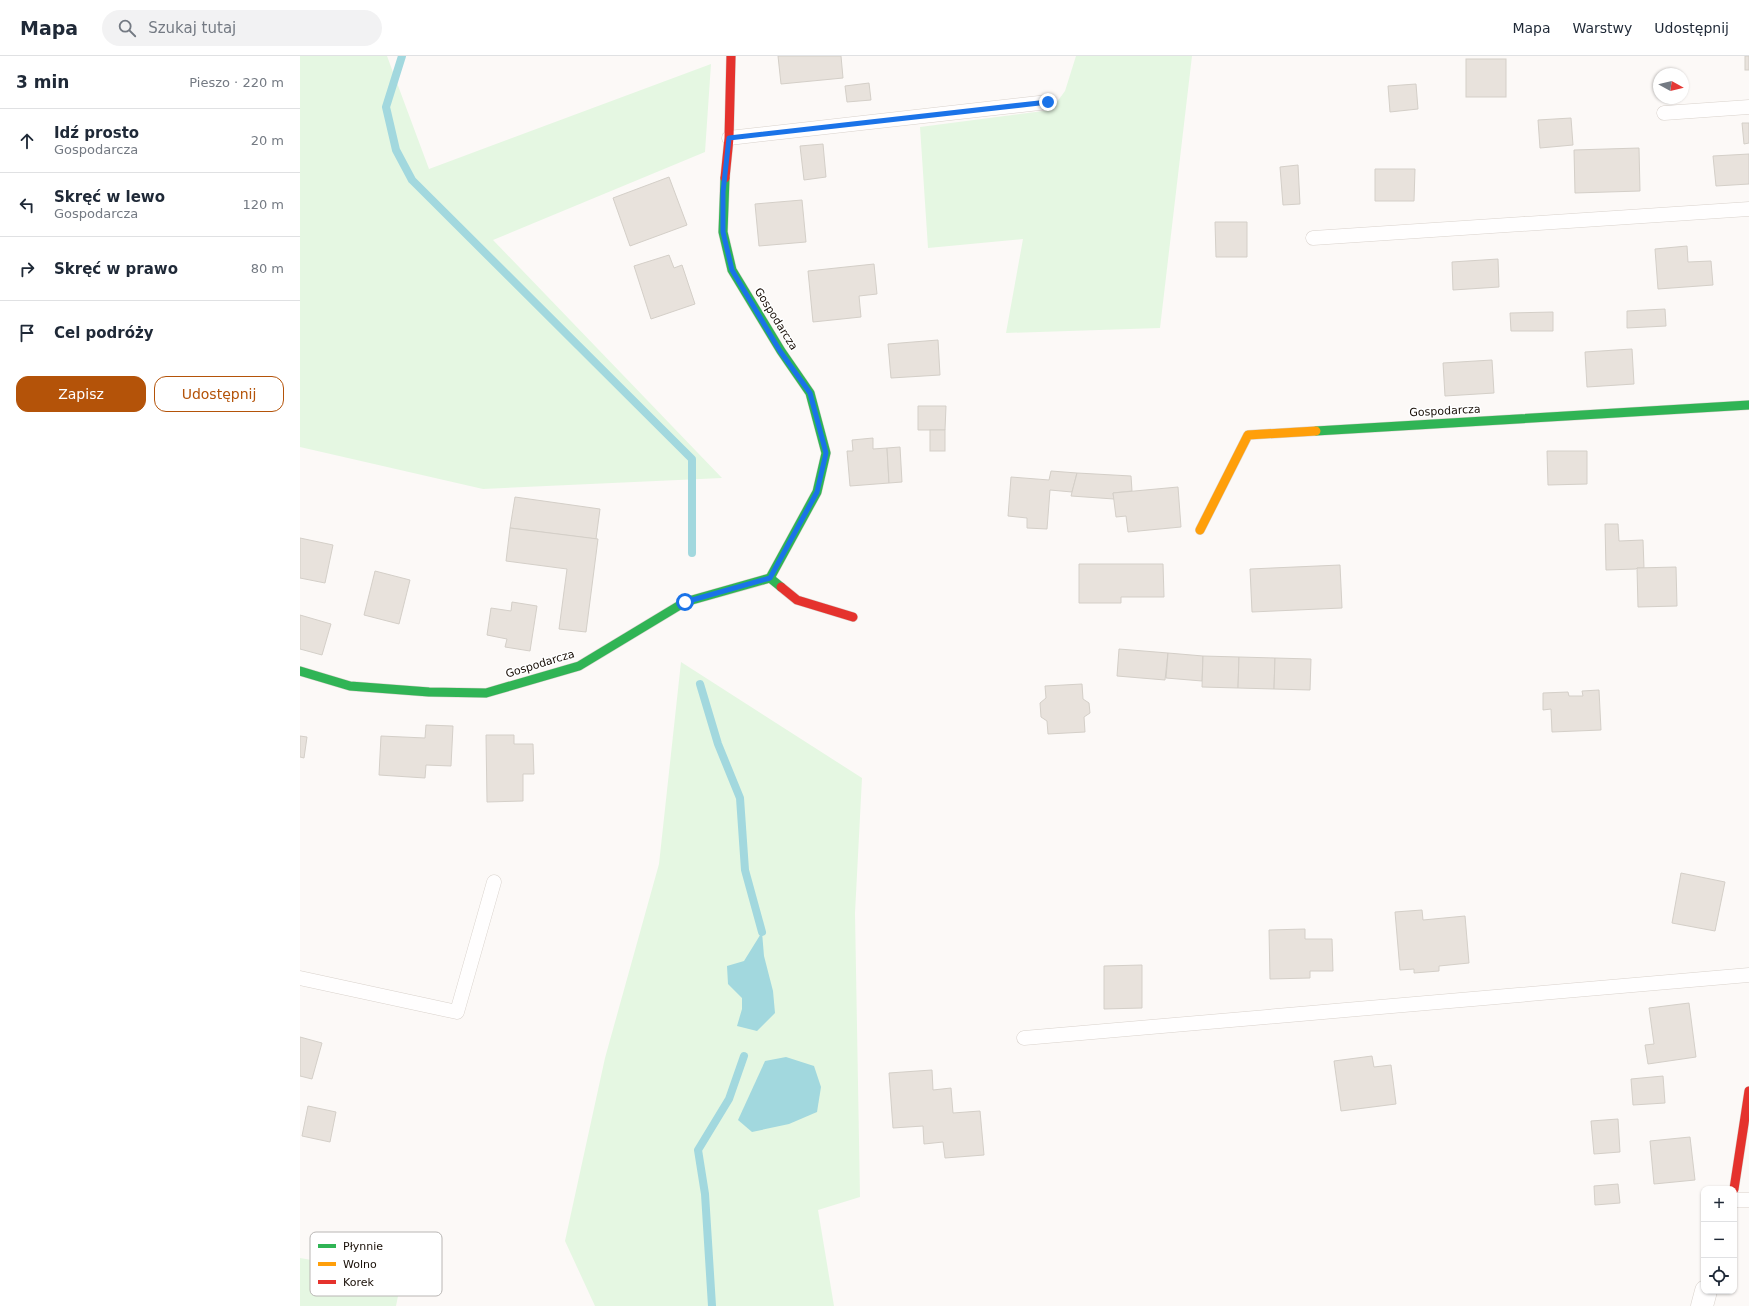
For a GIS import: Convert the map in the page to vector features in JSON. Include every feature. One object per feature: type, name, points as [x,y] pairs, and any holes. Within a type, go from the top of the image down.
[{"type":"street","name":"Gospodarcza","points":[[300,670],[350,686],[429,692],[486,693],[579,666],[685,602],[770,578],[817,492],[826,453],[810,393],[780,351],[732,270],[723,232],[723,192],[729,138],[731,56]]},
{"type":"street","name":"Gospodarcza","points":[[1200,530],[1248,435],[1749,406]]},
{"type":"street","points":[[770,578],[797,600],[853,617]]},
{"type":"street","points":[[1734,1186],[1749,1091]]},
{"type":"street","points":[[1702,1306],[1705,1294]]},
{"type":"lane","points":[[729,138],[1048,102]]},
{"type":"lane","points":[[1664,113],[1749,107]]},
{"type":"lane","points":[[1313,238],[1749,209]]},
{"type":"lane","points":[[300,978],[457,1012],[494,882]]},
{"type":"lane","points":[[1024,1038],[1749,975]]},
{"type":"lane","points":[[1737,1200],[1749,1200]]},
{"type":"green space","points":[[300,56],[387,56],[429,169],[711,64],[705,152],[493,240],[722,478],[483,489],[300,447]]},
{"type":"green space","points":[[1076,56],[1192,56],[1160,328],[1006,333],[1023,239],[928,248],[920,127],[1051,110],[1065,91]]},
{"type":"green space","points":[[681,662],[862,778],[855,913],[860,1197],[818,1210],[834,1306],[595,1306],[565,1241],[605,1058],[659,864]]},
{"type":"green space","points":[[300,1258],[310,1260],[310,1296],[398,1296],[396,1306],[300,1306]]},
{"type":"water","points":[[762,932],[764,956],[773,991],[775,1013],[757,1031],[737,1026],[742,1009],[742,998],[728,984],[727,966],[744,961]]},
{"type":"water","points":[[786,1057],[814,1066],[821,1087],[817,1112],[789,1124],[752,1132],[738,1120],[765,1061]]},
{"type":"building","points":[[778,56],[841,56],[843,78],[781,84]]},
{"type":"building","points":[[1745,56],[1749,56],[1749,70],[1745,70]]},
{"type":"building","points":[[1466,59],[1506,59],[1506,97],[1466,97]]},
{"type":"building","points":[[869,83],[871,100],[847,102],[845,86]]},
{"type":"building","points":[[1416,84],[1418,109],[1390,112],[1388,86]]},
{"type":"building","points":[[1571,118],[1573,145],[1540,148],[1538,120]]},
{"type":"building","points":[[1742,123],[1749,123],[1749,143],[1744,144]]},
{"type":"building","points":[[823,144],[826,177],[804,180],[800,146]]},
{"type":"building","points":[[1639,148],[1640,191],[1575,193],[1574,150]]},
{"type":"building","points":[[1749,154],[1749,184],[1716,186],[1713,156]]},
{"type":"building","points":[[1298,165],[1300,204],[1283,205],[1280,167]]},
{"type":"building","points":[[1375,169],[1415,169],[1414,201],[1375,201]]},
{"type":"building","points":[[669,177],[687,225],[630,246],[613,198]]},
{"type":"building","points":[[802,200],[806,242],[759,246],[755,204]]},
{"type":"building","points":[[1215,222],[1247,222],[1247,257],[1216,257]]},
{"type":"building","points":[[1687,246],[1688,262],[1711,261],[1713,285],[1658,289],[1655,249]]},
{"type":"building","points":[[669,255],[674,268],[682,265],[695,304],[651,319],[634,266]]},
{"type":"building","points":[[1498,259],[1499,287],[1453,290],[1452,262]]},
{"type":"building","points":[[874,264],[877,294],[859,296],[861,317],[813,322],[808,271]]},
{"type":"building","points":[[1665,309],[1666,326],[1627,328],[1627,311]]},
{"type":"building","points":[[1553,312],[1553,331],[1511,331],[1510,313]]},
{"type":"building","points":[[938,340],[940,375],[891,378],[888,344]]},
{"type":"building","points":[[1632,349],[1634,384],[1587,387],[1585,352]]},
{"type":"building","points":[[1492,360],[1494,393],[1445,396],[1443,363]]},
{"type":"building","points":[[918,406],[946,406],[945,430],[918,430]]},
{"type":"building","points":[[930,430],[945,430],[945,451],[930,451]]},
{"type":"building","points":[[873,438],[873,449],[887,448],[889,483],[850,486],[847,451],[853,451],[852,440]]},
{"type":"building","points":[[900,447],[902,482],[889,483],[887,448]]},
{"type":"building","points":[[1547,451],[1587,451],[1587,484],[1548,485]]},
{"type":"building","points":[[1051,471],[1077,473],[1072,492],[1050,490],[1047,529],[1027,528],[1027,518],[1008,516],[1011,477],[1049,480]]},
{"type":"building","points":[[1077,473],[1131,476],[1132,491],[1113,493],[1114,499],[1071,496]]},
{"type":"building","points":[[1178,487],[1181,527],[1128,532],[1126,516],[1116,517],[1113,493]]},
{"type":"building","points":[[515,497],[600,509],[596,539],[510,528]]},
{"type":"building","points":[[1605,524],[1618,524],[1619,541],[1643,540],[1644,568],[1606,570]]},
{"type":"building","points":[[510,528],[598,539],[586,632],[559,629],[567,569],[506,561]]},
{"type":"building","points":[[300,538],[333,545],[325,583],[300,578]]},
{"type":"building","points":[[1079,564],[1163,564],[1164,597],[1121,597],[1121,603],[1079,603]]},
{"type":"building","points":[[1340,565],[1342,608],[1252,612],[1250,569]]},
{"type":"building","points":[[1676,567],[1677,606],[1638,607],[1637,568]]},
{"type":"building","points":[[375,571],[410,580],[399,624],[364,615]]},
{"type":"building","points":[[512,602],[537,606],[530,651],[505,647],[507,639],[487,635],[491,608],[511,611]]},
{"type":"building","points":[[300,615],[331,624],[322,655],[300,649]]},
{"type":"building","points":[[1119,649],[1168,653],[1165,680],[1117,676]]},
{"type":"building","points":[[1168,653],[1203,656],[1202,681],[1166,678]]},
{"type":"building","points":[[1203,656],[1239,657],[1238,688],[1202,687]]},
{"type":"building","points":[[1239,657],[1275,658],[1274,689],[1238,688]]},
{"type":"building","points":[[1275,658],[1311,659],[1310,690],[1274,689]]},
{"type":"building","points":[[1082,684],[1083,699],[1089,703],[1090,713],[1084,717],[1085,732],[1048,734],[1047,721],[1041,717],[1040,703],[1046,698],[1045,686]]},
{"type":"building","points":[[1599,690],[1601,730],[1552,732],[1551,709],[1543,710],[1543,693],[1568,692],[1569,696],[1583,696],[1582,691]]},
{"type":"building","points":[[426,725],[453,726],[451,766],[426,765],[425,778],[379,775],[381,736],[425,738]]},
{"type":"building","points":[[486,735],[514,735],[514,744],[533,744],[534,774],[523,774],[523,801],[487,802]]},
{"type":"building","points":[[300,736],[307,737],[304,758],[300,757]]},
{"type":"building","points":[[1681,873],[1725,882],[1715,931],[1672,923]]},
{"type":"building","points":[[1422,910],[1423,920],[1465,916],[1469,963],[1439,966],[1439,971],[1414,973],[1414,969],[1400,970],[1395,912]]},
{"type":"building","points":[[1305,929],[1305,939],[1332,939],[1333,971],[1310,971],[1310,978],[1270,979],[1269,930]]},
{"type":"building","points":[[1142,965],[1142,1008],[1104,1009],[1104,966]]},
{"type":"building","points":[[1689,1003],[1696,1057],[1648,1064],[1645,1045],[1654,1044],[1649,1008]]},
{"type":"building","points":[[300,1037],[322,1043],[312,1079],[300,1076]]},
{"type":"building","points":[[1372,1056],[1374,1067],[1391,1065],[1396,1104],[1341,1111],[1334,1061]]},
{"type":"building","points":[[932,1070],[933,1090],[951,1088],[953,1113],[980,1111],[984,1155],[945,1158],[943,1142],[924,1144],[923,1126],[893,1128],[889,1073]]},
{"type":"building","points":[[1663,1076],[1665,1103],[1633,1105],[1631,1079]]},
{"type":"building","points":[[308,1106],[336,1112],[330,1142],[302,1136]]},
{"type":"building","points":[[1618,1119],[1620,1152],[1594,1154],[1591,1121]]},
{"type":"building","points":[[1690,1137],[1695,1180],[1654,1184],[1650,1141]]},
{"type":"building","points":[[1618,1184],[1620,1203],[1595,1205],[1594,1186]]},
{"type":"waterway","points":[[402,56],[386,107],[396,150],[412,180],[692,459],[692,553]]},
{"type":"waterway","points":[[700,684],[718,744],[740,798],[745,870],[762,932]]},
{"type":"waterway","points":[[712,1306],[705,1194],[698,1150],[729,1099],[744,1056]]},
{"type":"traffic: fast","points":[[725,178],[723,232],[732,270],[781,351],[810,393],[826,453],[817,492],[770,578]]},
{"type":"traffic: fast","points":[[1316,431],[1749,405]]},
{"type":"traffic: fast","points":[[300,671],[350,686],[429,692],[486,693],[579,666],[685,602],[770,578],[781,587]]},
{"type":"traffic: slow","points":[[1200,530],[1248,435],[1316,431]]},
{"type":"traffic: jam","points":[[725,178],[729,138],[731,56]]},
{"type":"traffic: jam","points":[[781,587],[797,600],[853,617]]},
{"type":"traffic: jam","points":[[1734,1186],[1749,1091]]},
{"type":"route","points":[[685,602],[770,578],[817,492],[826,453],[810,393],[780,351],[732,270],[723,232],[723,192],[729,138],[1048,102]]}]
